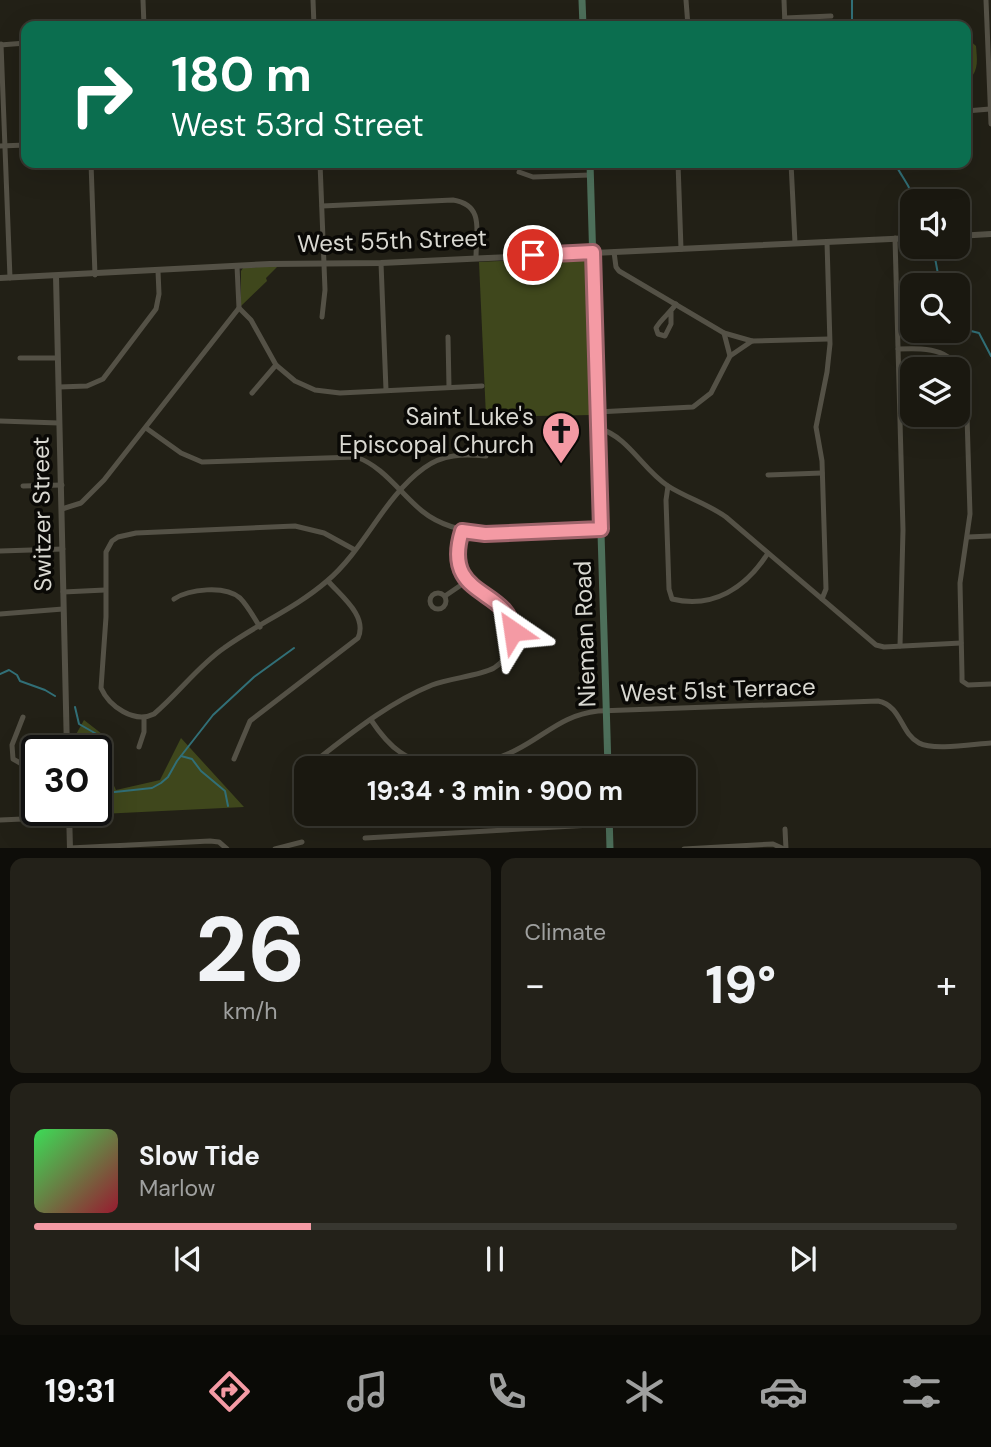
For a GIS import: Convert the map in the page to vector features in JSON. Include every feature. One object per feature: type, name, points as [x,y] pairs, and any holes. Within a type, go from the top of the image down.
[{"type":"main road","points":[[582,0],[583,21]]},
{"type":"main road","name":"Nieman Road","points":[[590,168],[608,756]]},
{"type":"main road","points":[[609,826],[610,848]]},
{"type":"street","points":[[143,0],[144,21]]},
{"type":"street","points":[[313,0],[314,21]]},
{"type":"street","points":[[687,0],[688,21]]},
{"type":"street","points":[[785,0],[785,18],[831,16]]},
{"type":"street","points":[[986,0],[991,124]]},
{"type":"street","points":[[10,278],[2,146],[0,44],[21,43]]},
{"type":"street","points":[[971,111],[990,109]]},
{"type":"street","points":[[2,146],[21,145]]},
{"type":"street","points":[[91,168],[95,275]]},
{"type":"street","points":[[320,168],[325,290],[322,317]]},
{"type":"street","points":[[678,168],[681,249]]},
{"type":"street","points":[[791,168],[794,243]]},
{"type":"street","points":[[519,172],[533,177],[590,175]]},
{"type":"street","points":[[321,206],[453,200],[466,202],[476,216],[476,258]]},
{"type":"street","points":[[970,235],[991,234]]},
{"type":"street","points":[[895,239],[903,530],[900,646]]},
{"type":"street","name":"West 55th Street","points":[[0,278],[900,239]]},
{"type":"street","points":[[822,598],[826,589],[822,473],[816,427],[827,372],[829,339],[827,242]]},
{"type":"street","points":[[614,252],[619,271],[724,332],[752,341],[829,339]]},
{"type":"street","points":[[381,263],[386,390]]},
{"type":"street","points":[[62,509],[80,503],[96,489],[239,308],[237,266]]},
{"type":"street","points":[[59,387],[87,386],[103,379],[156,309],[159,294],[158,271]]},
{"type":"street","name":"Switzer Street","points":[[56,276],[67,735]]},
{"type":"street","points":[[671,312],[676,304]]},
{"type":"street","points":[[239,308],[251,320],[276,365],[295,381],[325,392],[482,386]]},
{"type":"street","points":[[724,332],[730,356]]},
{"type":"street","points":[[448,337],[449,387]]},
{"type":"street","points":[[597,412],[687,408],[698,405],[712,393],[730,356],[752,341]]},
{"type":"street","points":[[898,349],[934,349],[948,357],[963,377],[967,390],[970,514],[960,583],[962,675],[964,683],[968,685],[991,684]]},
{"type":"street","points":[[20,358],[57,358]]},
{"type":"street","points":[[252,393],[276,365]]},
{"type":"street","points":[[0,422],[59,422]]},
{"type":"street","points":[[146,428],[181,453],[202,462],[356,457],[374,466],[430,517],[462,531],[485,534],[601,529]]},
{"type":"street","points":[[598,428],[612,432],[668,486],[714,509],[876,645],[961,643]]},
{"type":"street","points":[[355,550],[324,533],[302,527],[124,534],[112,541],[105,557],[105,639],[101,688],[104,696],[134,717],[144,718],[158,710],[213,656],[328,581],[355,550],[381,514],[415,475],[435,462],[458,455],[486,456]]},
{"type":"street","points":[[768,474],[822,473]]},
{"type":"street","points":[[23,486],[62,485]]},
{"type":"street","points":[[668,486],[668,576],[672,599],[711,599],[725,596],[756,568],[768,553]]},
{"type":"street","points":[[322,756],[371,720],[418,691],[447,680],[489,670],[506,656],[513,637],[509,615],[467,581],[458,555],[462,531]]},
{"type":"street","points":[[968,537],[991,536]]},
{"type":"street","points":[[0,551],[62,549]]},
{"type":"street","points":[[234,759],[250,721],[358,638],[361,624],[358,616],[328,581]]},
{"type":"street","points":[[445,596],[467,581]]},
{"type":"street","points":[[63,592],[105,590]]},
{"type":"street","points":[[174,599],[181,594],[194,592],[231,593],[241,600],[260,627]]},
{"type":"street","points":[[0,614],[63,609]]},
{"type":"street","name":"West 51st Terrace","points":[[371,720],[389,743],[407,757],[425,764],[450,765],[472,764],[500,757],[531,742],[570,717],[606,712],[878,701],[896,710],[914,739],[924,745],[991,743]]},
{"type":"street","points":[[21,762],[17,762],[12,755],[12,745],[23,717]]},
{"type":"street","points":[[139,747],[144,732],[144,718]]},
{"type":"street","points":[[0,820],[21,818]]},
{"type":"street","points":[[69,826],[70,848],[210,841],[219,842],[226,848]]},
{"type":"street","points":[[365,838],[574,826]]},
{"type":"street","points":[[785,829],[785,848]]},
{"type":"street","points":[[279,848],[302,842]]},
{"type":"street","points":[[702,848],[774,844],[783,848]]},
{"type":"green space","points":[[971,42],[976,46],[977,60],[971,78]]},
{"type":"green space","points":[[581,257],[585,262],[592,415],[486,417],[479,262]]},
{"type":"green space","points":[[278,266],[266,278],[267,281],[241,306],[243,268]]},
{"type":"green space","points":[[84,720],[102,734],[102,735],[76,735]]},
{"type":"green space","points":[[181,738],[244,807],[112,813],[112,782],[116,790],[160,780]]},
{"type":"waterway","points":[[852,0],[852,21]]},
{"type":"waterway","points":[[898,168],[910,189]]},
{"type":"waterway","points":[[935,259],[938,273]]},
{"type":"waterway","points":[[970,331],[979,333],[991,356]]},
{"type":"waterway","points":[[112,792],[152,788],[161,783],[213,715],[254,677],[294,648]]},
{"type":"waterway","points":[[0,674],[9,670],[17,675],[20,681],[55,696]]},
{"type":"waterway","points":[[75,707],[79,724],[98,735]]},
{"type":"waterway","points":[[181,756],[192,759],[201,771],[225,791],[228,806]]},
{"type":"place","name":"Saint Luke's Episcopal Church","points":[[561,465]]},
{"type":"route","points":[[513,631],[506,611],[475,590],[464,577],[458,555],[462,531],[485,534],[601,529],[593,252],[533,255]]}]
